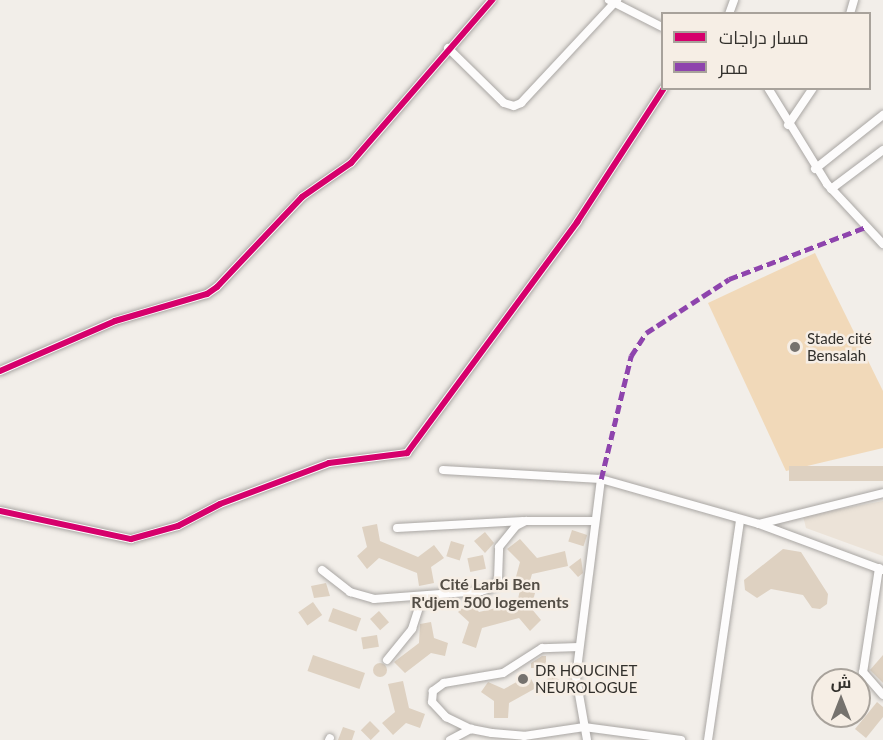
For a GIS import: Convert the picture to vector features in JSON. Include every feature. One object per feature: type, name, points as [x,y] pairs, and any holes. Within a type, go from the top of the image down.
[{"type":"street","points":[[0,371],[115,321],[207,294],[217,287],[302,196],[351,163],[448,48],[492,0]]},
{"type":"street","points":[[448,48],[504,103],[514,106],[521,103],[613,2],[661,26]]},
{"type":"street","points":[[0,511],[131,539],[178,526],[220,504],[329,463],[406,453],[577,222],[663,90]]},
{"type":"street","points":[[769,90],[815,169],[883,244]]},
{"type":"street","points":[[788,125],[812,90]]},
{"type":"street","points":[[815,169],[883,115]]},
{"type":"street","points":[[831,189],[883,150]]},
{"type":"street","points":[[442,470],[600,478],[740,521],[759,524],[881,569],[863,672],[883,695]]},
{"type":"street","points":[[587,740],[576,677],[600,478]]},
{"type":"street","points":[[759,524],[883,493]]},
{"type":"street","points":[[397,528],[526,521],[594,521]]},
{"type":"street","points":[[322,570],[335,582],[360,595],[388,600],[422,598],[491,588],[498,580],[499,548],[505,536],[526,521]]},
{"type":"street","points":[[708,740],[740,521]]},
{"type":"street","points":[[387,660],[412,629],[422,598]]},
{"type":"street","points":[[579,646],[542,648],[503,673],[437,686],[431,696],[434,707],[471,729],[524,736],[584,727],[681,740]]},
{"type":"street","points":[[450,740],[471,729]]},
{"type":"shaded area","name":"Stade cité Bensalah","points":[[815,253],[883,391],[883,448],[786,471],[708,303]]},
{"type":"shaded area","points":[[883,501],[883,556],[806,528],[803,516]]},
{"type":"building","points":[[789,466],[883,466],[883,481],[789,481]]},
{"type":"building","points":[[377,524],[380,541],[418,557],[434,545],[444,558],[431,567],[434,583],[419,586],[417,573],[379,558],[367,569],[357,556],[367,547],[362,527]]},
{"type":"building","points":[[572,530],[587,535],[584,546],[568,541]]},
{"type":"building","points":[[485,532],[494,543],[485,553],[474,541]]},
{"type":"building","points":[[520,539],[537,558],[565,551],[568,566],[532,574],[528,588],[514,584],[520,562],[507,549]]},
{"type":"building","points":[[451,541],[464,545],[460,560],[446,556]]},
{"type":"building","points":[[783,549],[801,552],[828,594],[827,604],[820,609],[812,608],[803,595],[771,589],[757,598],[745,590],[744,580]]},
{"type":"building","points":[[483,555],[486,569],[470,572],[467,558]]},
{"type":"building","points":[[581,558],[583,573],[578,577],[569,567]]},
{"type":"building","points":[[326,583],[330,596],[314,598],[311,586]]},
{"type":"building","points":[[520,590],[535,593],[531,608],[541,620],[530,631],[519,618],[482,628],[476,648],[462,643],[469,622],[458,612],[470,601],[479,612],[517,603]]},
{"type":"building","points":[[313,602],[322,615],[307,625],[298,612]]},
{"type":"building","points":[[333,608],[361,618],[356,631],[328,621]]},
{"type":"building","points":[[379,611],[389,622],[380,630],[370,619]]},
{"type":"building","points":[[431,622],[434,638],[448,643],[445,656],[431,653],[405,673],[394,662],[419,643],[420,624]]},
{"type":"building","points":[[377,635],[379,647],[363,649],[361,638]]},
{"type":"building","points":[[313,655],[365,673],[359,689],[307,671]]},
{"type":"building","points":[[883,655],[883,683],[871,671]]},
{"type":"building","points":[[546,656],[546,668],[531,668],[531,663]]},
{"type":"building","points":[[377,663],[383,663],[387,670],[383,677],[377,677],[373,673],[373,667]]},
{"type":"building","points":[[550,674],[560,680],[552,694],[542,688]]},
{"type":"building","points":[[529,675],[536,688],[509,703],[508,718],[494,718],[494,701],[481,692],[488,682],[504,689]]},
{"type":"building","points":[[403,681],[409,708],[425,714],[420,728],[406,723],[393,735],[382,723],[395,712],[388,684]]},
{"type":"building","points":[[877,702],[883,707],[883,717],[866,738],[855,729],[871,728],[871,709]]},
{"type":"building","points":[[370,721],[380,731],[371,740],[361,730]]},
{"type":"building","points":[[343,727],[355,731],[352,740],[338,740]]},
{"type":"marked path","points":[[601,479],[631,356],[646,333],[729,279],[866,227]]},
{"type":"cycle path","points":[[0,371],[115,321],[207,294],[217,287],[302,197],[351,163],[492,0]]},
{"type":"cycle path","points":[[0,511],[131,539],[178,526],[220,504],[329,463],[407,453],[577,222],[663,90]]},
{"type":"place","name":"Stade cité Bensalah","points":[[795,347]]},
{"type":"place","name":"DR HOUCINET NEUROLOGUE","points":[[523,679]]},
{"type":"district","name":"Cité Larbi Ben R'djem 500 logements","points":[[490,593]]}]
